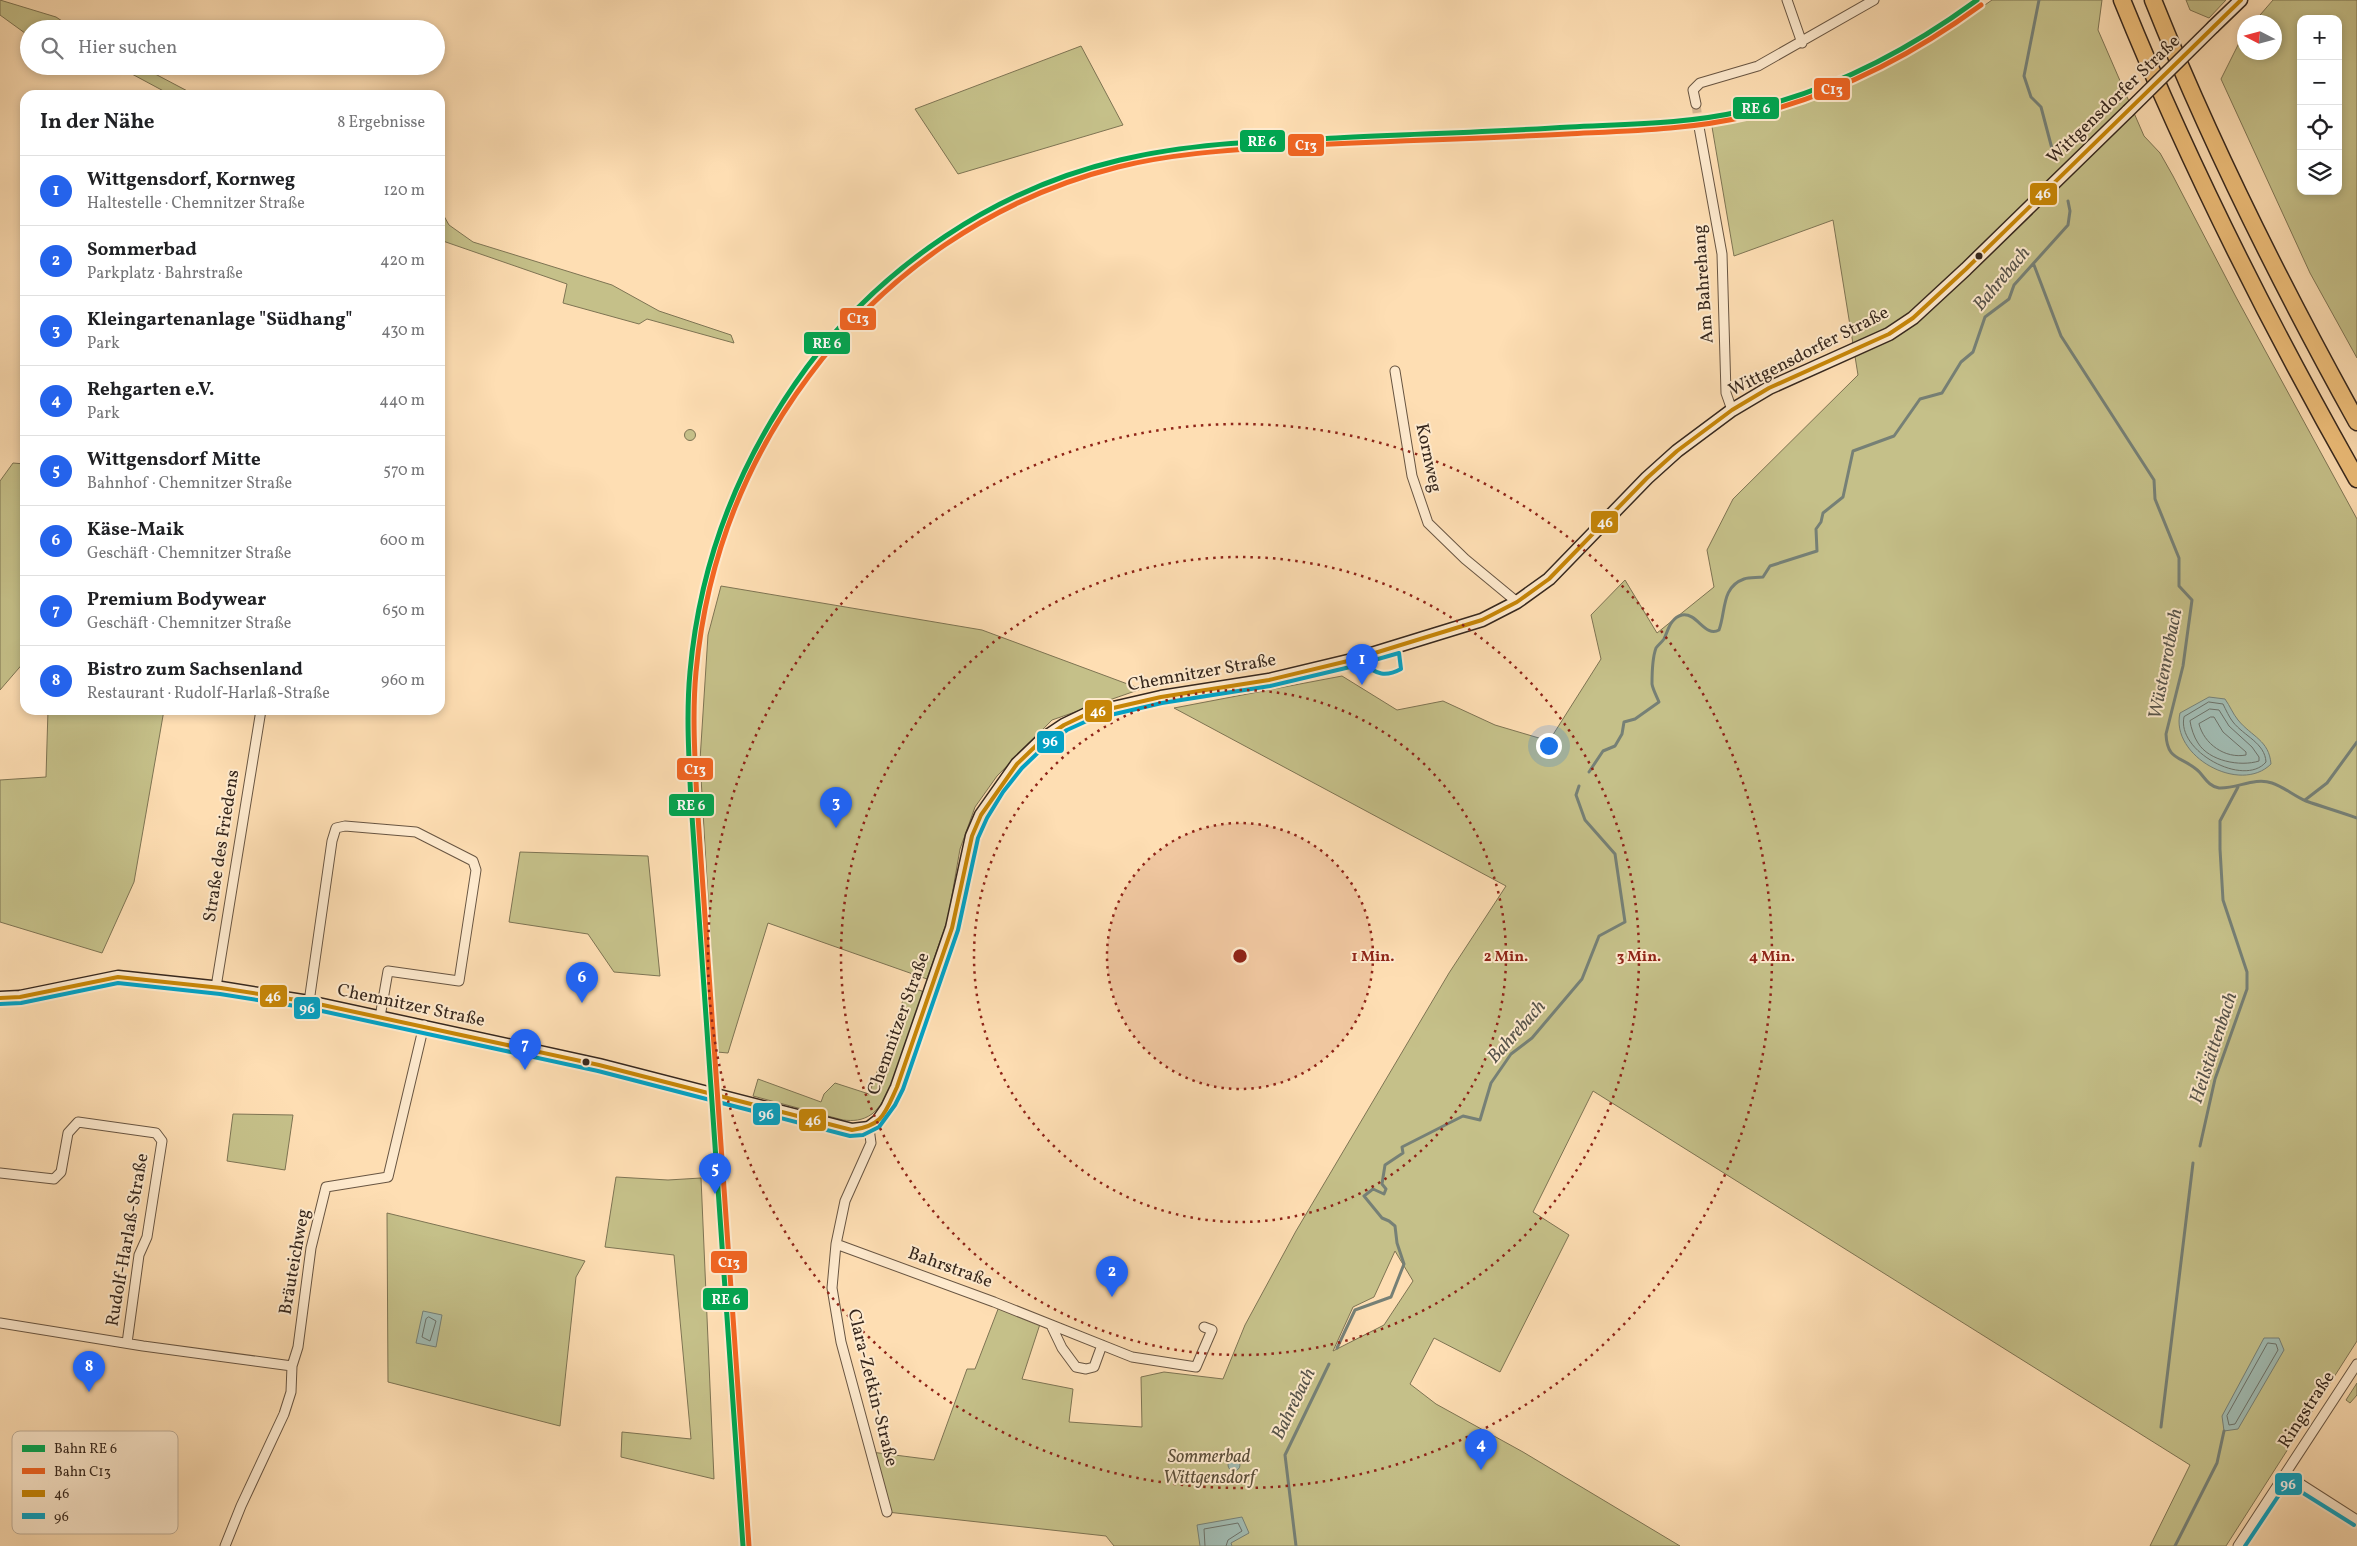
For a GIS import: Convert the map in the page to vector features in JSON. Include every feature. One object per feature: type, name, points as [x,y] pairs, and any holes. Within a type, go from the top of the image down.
[{"type":"highway","points":[[2122,0],[2170,114],[2236,254],[2311,398],[2357,479]]},
{"type":"highway","points":[[2153,0],[2189,88],[2262,244],[2357,422]]},
{"type":"street","points":[[1787,0],[1802,42]]},
{"type":"street","points":[[1696,104],[1693,90],[1700,83],[1758,66],[1874,0]]},
{"type":"street","name":"Wittgensdorfer Straße","points":[[1404,645],[1482,620],[1517,602],[1548,579],[1640,484],[1676,451],[1732,410],[1769,388],[1889,334],[1912,318],[1966,269],[2240,0]]},
{"type":"street","name":"Am Bahrehang","points":[[1698,127],[1722,254],[1726,393],[1732,410]]},
{"type":"street","name":"Kornweg","points":[[1395,371],[1412,476],[1428,523],[1465,559],[1517,602]]},
{"type":"street","name":"Chemnitzer Straße","points":[[0,998],[20,997],[118,977],[216,987],[309,1002],[424,1025],[645,1076],[852,1130],[869,1128],[878,1121],[887,1108],[914,1042],[952,928],[972,836],[981,815],[998,788],[1017,764],[1043,739],[1064,725],[1087,714],[1161,697],[1268,680],[1352,660],[1404,645]]},
{"type":"street","name":"Straße des Friedens","points":[[216,987],[260,715]]},
{"type":"street","points":[[309,1002],[332,841],[336,828],[345,826],[416,832],[473,861],[476,870],[459,981],[388,971],[380,1017]]},
{"type":"street","name":"Bräuteichweg","points":[[225,1546],[241,1506],[284,1414],[291,1392],[292,1366],[298,1347],[311,1248],[326,1187],[388,1177],[424,1025]]},
{"type":"street","name":"Rudolf-Harlaß-Straße","points":[[0,1173],[54,1179],[61,1172],[68,1133],[78,1122],[156,1133],[162,1141],[147,1237],[139,1255],[127,1343]]},
{"type":"street","name":"Clara-Zetkin-Straße","points":[[869,1128],[871,1143],[845,1201],[836,1244],[832,1288],[840,1342],[887,1512]]},
{"type":"street","name":"Bahrstraße","points":[[836,1244],[1132,1357],[1196,1367],[1212,1330],[1204,1327]]},
{"type":"street","name":"Rudolf-Harlaß-Straße","points":[[0,1323],[292,1366]]},
{"type":"street","points":[[1051,1325],[1072,1363],[1080,1369],[1094,1367],[1102,1345]]},
{"type":"street","name":"Ringstraße","points":[[2238,1546],[2357,1364]]},
{"type":"street","name":"Ringstraße","points":[[2285,1474],[2357,1520]]},
{"type":"green space","points":[[0,0],[60,20],[20,20],[20,29],[0,15]]},
{"type":"green space","name":"Sommerbad Wittgensdorf","points":[[1992,0],[2102,0],[2098,30],[2144,136],[2160,153],[2173,176],[2236,297],[2357,519],[2357,1341],[2226,1546],[2150,1546],[2190,1465],[1593,1091],[1533,1212],[1569,1235],[1500,1372],[1434,1338],[1410,1384],[1436,1404],[1523,1452],[1680,1546],[1114,1546],[1106,1536],[887,1512],[871,1452],[934,1460],[967,1369],[975,1369],[1000,1304],[1041,1321],[1022,1379],[1073,1389],[1069,1422],[1142,1427],[1141,1377],[1164,1372],[1223,1379],[1245,1325],[1296,1231],[1449,973],[1506,886],[1174,708],[1342,676],[1397,710],[1443,701],[1495,725],[1549,741],[1601,659],[1591,615],[1625,580],[1657,633],[1714,587],[1707,550],[1733,499],[1858,375],[1833,220],[1734,256],[1711,121],[1812,98],[1903,58],[1945,33]],"holes":[[[1395,1251],[1413,1281],[1384,1325],[1333,1351],[1353,1307],[1374,1297]]]},
{"type":"green space","points":[[2186,0],[2226,0],[2209,18],[2190,10]]},
{"type":"green space","points":[[2273,0],[2357,0],[2357,358],[2310,273],[2221,79],[2237,47],[2237,60],[2282,60],[2282,15],[2260,15]]},
{"type":"green space","points":[[1081,46],[1123,125],[958,174],[915,109]]},
{"type":"green space","points":[[134,75],[157,75],[186,90],[162,90]]},
{"type":"green space","points":[[445,218],[449,225],[473,242],[612,285],[659,311],[731,335],[734,343],[647,319],[639,324],[563,303],[567,284],[445,242]]},
{"type":"green space","points":[[690,429],[696,435],[690,441],[684,435]]},
{"type":"green space","points":[[13,463],[20,464],[20,667],[0,690],[0,481]]},
{"type":"green space","points":[[721,586],[982,630],[1141,689],[1052,720],[997,776],[975,807],[960,849],[948,918],[927,979],[768,923],[728,1053],[717,1052],[700,760],[708,635]]},
{"type":"green space","points":[[48,715],[163,715],[134,882],[102,953],[0,922],[0,780],[46,777]]},
{"type":"green space","points":[[520,852],[648,856],[660,976],[614,972],[588,934],[509,922]]},
{"type":"green space","points":[[911,988],[922,991],[923,995],[895,1077],[880,1105],[872,1114],[858,1120],[843,1120],[753,1096],[758,1079],[821,1102],[824,1094],[835,1083],[869,1094],[906,992]]},
{"type":"green space","points":[[233,1114],[293,1115],[285,1170],[227,1161]]},
{"type":"green space","points":[[616,1177],[668,1180],[701,1178],[714,1479],[621,1457],[622,1432],[691,1439],[674,1255],[605,1247]]},
{"type":"green space","points":[[387,1213],[585,1261],[576,1277],[560,1426],[388,1382]]},
{"type":"green space","points":[[2357,1383],[2357,1395],[2350,1403],[2346,1400]]},
{"type":"water","points":[[2209,697],[2225,699],[2243,726],[2259,739],[2267,749],[2271,764],[2258,772],[2242,775],[2226,773],[2210,766],[2196,756],[2186,743],[2180,729],[2180,713]]},
{"type":"water","points":[[423,1311],[442,1315],[436,1347],[416,1343]]},
{"type":"water","points":[[2264,1338],[2279,1338],[2284,1350],[2238,1429],[2224,1431],[2222,1416]]},
{"type":"water","points":[[1234,1459],[1240,1465],[1234,1471],[1228,1465]]},
{"type":"water","points":[[1242,1517],[1249,1533],[1231,1543],[1232,1546],[1200,1546],[1197,1525]]},
{"type":"waterway","name":"Bahrebach","points":[[2039,0],[2024,76],[2031,97],[2041,107],[2055,160]]},
{"type":"waterway","name":"Bahrebach","points":[[1589,772],[1603,751],[1615,746],[1622,734],[1624,722],[1635,719],[1659,702],[1652,684],[1654,656],[1656,648],[1664,639],[1672,622],[1682,615],[1687,615],[1709,631],[1719,630],[1728,594],[1737,583],[1746,578],[1763,577],[1770,566],[1817,551],[1816,529],[1821,522],[1823,513],[1843,497],[1853,451],[1894,436],[1920,399],[1942,393],[1961,362],[1973,352],[1985,317],[2009,299],[2014,285],[2068,225],[2070,211],[2068,201]]},
{"type":"waterway","name":"Wüstenrotbach","points":[[2034,265],[2061,336],[2154,480],[2155,499],[2179,558],[2179,586],[2192,600],[2183,666],[2166,734],[2169,749],[2175,756],[2199,771],[2215,787],[2226,788],[2259,781],[2272,783],[2306,801],[2357,818]]},
{"type":"waterway","points":[[2305,800],[2327,783],[2357,742]]},
{"type":"waterway","name":"Bahrebach","points":[[1337,1348],[1355,1310],[1391,1297],[1404,1264],[1397,1243],[1395,1226],[1382,1218],[1364,1196],[1373,1189],[1384,1194],[1386,1189],[1382,1184],[1385,1165],[1403,1153],[1402,1147],[1463,1116],[1480,1120],[1491,1083],[1511,1054],[1532,1038],[1582,979],[1599,936],[1625,922],[1615,854],[1585,820],[1576,795],[1579,786]]},
{"type":"waterway","name":"Heilstättenbach","points":[[2200,1146],[2215,1079],[2247,989],[2247,972],[2223,900],[2220,849],[2220,821],[2238,787]]},
{"type":"waterway","name":"Heilstättenbach","points":[[2161,1427],[2193,1163]]},
{"type":"waterway","name":"Bahrebach","points":[[1296,1546],[1285,1455],[1329,1364]]},
{"type":"waterway","points":[[2175,1546],[2217,1463],[2224,1431]]},
{"type":"tunnel","points":[[1696,104],[1699,127]]},
{"type":"transit line","points":[[743,1546],[691,802],[688,704],[695,630],[714,550],[728,511],[762,437],[783,401],[807,367],[837,330],[871,296],[907,264],[945,236],[987,211],[1029,190],[1074,173],[1146,154],[1200,146],[1282,140],[1635,124],[1700,119],[1743,111],[1806,93],[1866,68],[1923,37],[1977,0]]},
{"type":"transit line","name":"46","points":[[0,998],[20,997],[118,977],[221,988],[309,1002],[599,1065],[852,1130],[870,1125],[882,1117],[897,1087],[952,928],[972,836],[981,815],[1017,764],[1043,739],[1064,725],[1087,714],[1161,697],[1269,680],[1352,660],[1482,620],[1517,602],[1549,579],[1647,478],[1677,451],[1732,410],[1769,388],[1889,334],[1913,318],[1966,269],[2241,0]]},
{"type":"transit line","name":"96","points":[[1399,653],[1401,669],[1391,673],[1381,674],[1364,663],[1399,653]]},
{"type":"transit line","name":"96","points":[[0,1004],[21,1003],[118,983],[220,994],[308,1008],[598,1071],[850,1136],[863,1135],[879,1127],[895,1105],[903,1089],[958,930],[978,838],[987,818],[1003,792],[1022,768],[1047,744],[1067,730],[1089,720],[1162,703],[1270,686],[1350,667]]},
{"type":"transit line","name":"96","points":[[2245,1546],[2287,1483],[2354,1525]]},
{"type":"rail line","name":"C13","points":[[749,1546],[697,802],[694,704],[701,632],[709,592],[732,516],[747,479],[765,444],[809,376],[839,339],[872,304],[907,273],[946,244],[1028,198],[1072,181],[1139,162],[1225,151],[1325,144],[1635,131],[1726,121],[1780,108],[1840,86],[1898,58],[1981,5]]},
{"type":"place","name":"Wittgensdorf, Kornweg","points":[[1362,685]]},
{"type":"place","name":"Kleingartenanlage \"Südhang\"","points":[[836,828]]},
{"type":"place","name":"Käse-Maik","points":[[582,1003]]},
{"type":"place","name":"Premium Bodywear","points":[[525,1070]]},
{"type":"place","name":"Wittgensdorf Mitte","points":[[715,1194]]},
{"type":"place","name":"Sommerbad","points":[[1112,1297]]},
{"type":"place","name":"Bistro zum Sachsenland","points":[[89,1392]]},
{"type":"place","name":"Rehgarten e.V.","points":[[1481,1470]]}]
